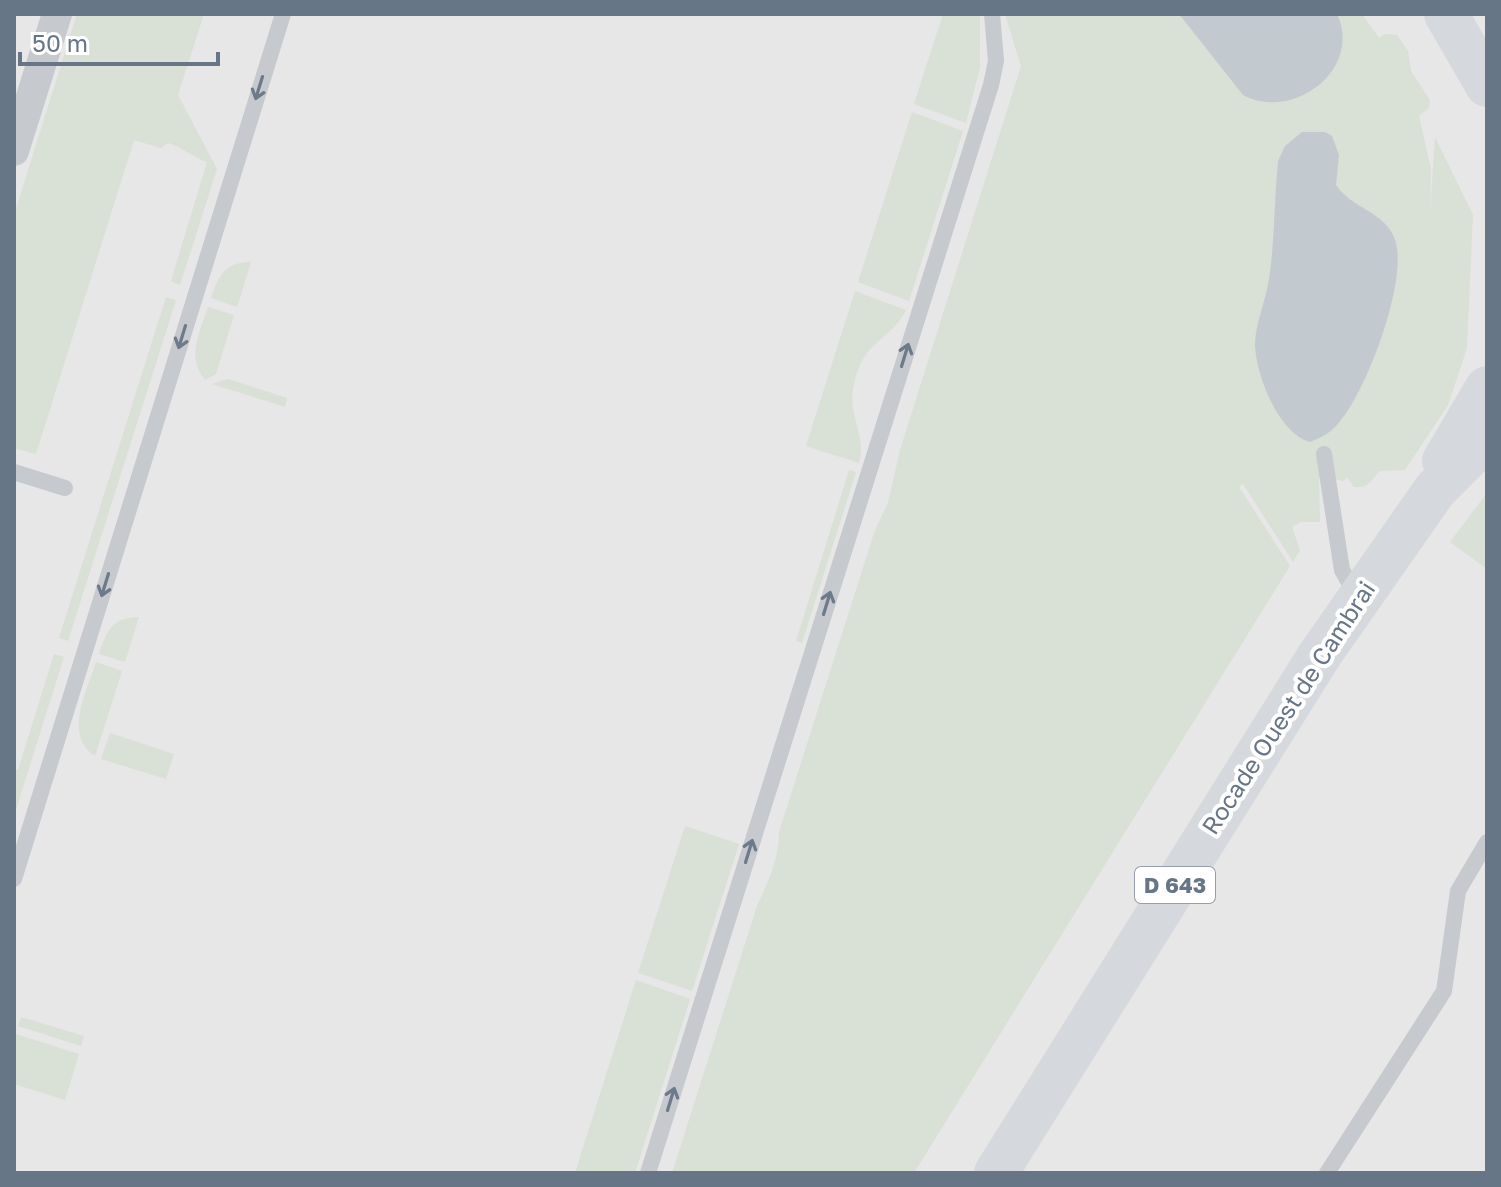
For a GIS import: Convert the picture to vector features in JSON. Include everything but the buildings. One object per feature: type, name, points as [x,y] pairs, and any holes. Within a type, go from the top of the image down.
[{"type":"main road","points":[[1446,14],[1487,85]]},
{"type":"main road","points":[[1482,14],[1487,20]]},
{"type":"main road","name":"Rocade Ouest de Cambrai","points":[[1435,490],[1445,458],[1487,388]]},
{"type":"main road","name":"Rocade Ouest de Cambrai","points":[[996,1173],[1259,748],[1435,490],[1487,438]]},
{"type":"street","points":[[14,151],[57,14]]},
{"type":"lane","points":[[14,879],[283,14]]},
{"type":"lane","points":[[648,1173],[991,85],[996,51],[992,14]]},
{"type":"lane","points":[[1324,454],[1342,570],[1358,600]]},
{"type":"lane","points":[[14,472],[65,488]]},
{"type":"lane","points":[[1327,1173],[1444,991],[1458,891],[1487,842]]},
{"type":"shaded area","points":[[14,14],[1487,14],[1487,1173],[14,1173]]},
{"type":"shaded area","points":[[77,14],[204,14],[178,95],[217,169],[180,285],[171,281],[207,162],[168,143],[161,148],[134,140],[36,454],[14,448],[14,215]]},
{"type":"shaded area","points":[[943,14],[980,14],[980,67],[966,123],[914,104]]},
{"type":"shaded area","points":[[1005,14],[1362,14],[1379,38],[1385,34],[1397,35],[1408,51],[1411,71],[1430,100],[1429,108],[1419,116],[1431,169],[1430,213],[1435,137],[1473,215],[1467,348],[1448,405],[1405,470],[1380,471],[1369,483],[1360,487],[1354,487],[1347,477],[1344,481],[1319,478],[1320,522],[1301,522],[1292,527],[1300,550],[1293,562],[1243,484],[1239,487],[1290,566],[914,1173],[672,1173],[757,906],[772,870],[779,832],[875,530],[888,503],[900,450],[1021,66]]},
{"type":"shaded area","points":[[1179,14],[1337,14],[1342,34],[1340,54],[1332,71],[1302,96],[1262,102],[1243,95]]},
{"type":"shaded area","points":[[912,112],[963,131],[909,301],[858,282]]},
{"type":"shaded area","points":[[1302,132],[1325,132],[1332,136],[1339,155],[1336,185],[1342,193],[1389,228],[1398,255],[1391,306],[1360,390],[1336,426],[1310,442],[1288,428],[1271,402],[1256,358],[1255,345],[1271,264],[1278,161],[1285,146]]},
{"type":"shaded area","points":[[251,262],[237,307],[211,298],[224,272],[235,265]]},
{"type":"shaded area","points":[[855,291],[906,310],[892,329],[869,350],[857,373],[852,399],[861,445],[859,463],[806,446]]},
{"type":"shaded area","points":[[166,297],[176,300],[68,641],[59,638]]},
{"type":"shaded area","points":[[208,307],[234,315],[216,374],[205,380],[199,371],[195,353]]},
{"type":"shaded area","points":[[228,379],[287,398],[285,407],[212,384]]},
{"type":"shaded area","points":[[849,470],[856,472],[802,643],[796,641]]},
{"type":"shaded area","points":[[1487,493],[1487,569],[1450,542]]},
{"type":"shaded area","points":[[139,617],[125,662],[99,654],[112,627],[123,620]]},
{"type":"shaded area","points":[[54,654],[64,657],[14,816],[14,769],[18,770]]},
{"type":"shaded area","points":[[96,662],[122,671],[95,756],[85,747],[79,725],[83,699]]},
{"type":"shaded area","points":[[110,733],[174,754],[166,779],[101,759]]},
{"type":"shaded area","points":[[685,826],[739,844],[692,991],[638,973]]},
{"type":"shaded area","points":[[636,980],[690,999],[635,1173],[575,1173]]},
{"type":"shaded area","points":[[21,1017],[84,1036],[81,1046],[18,1026]]},
{"type":"shaded area","points":[[16,1034],[79,1054],[65,1100],[14,1084]]}]
